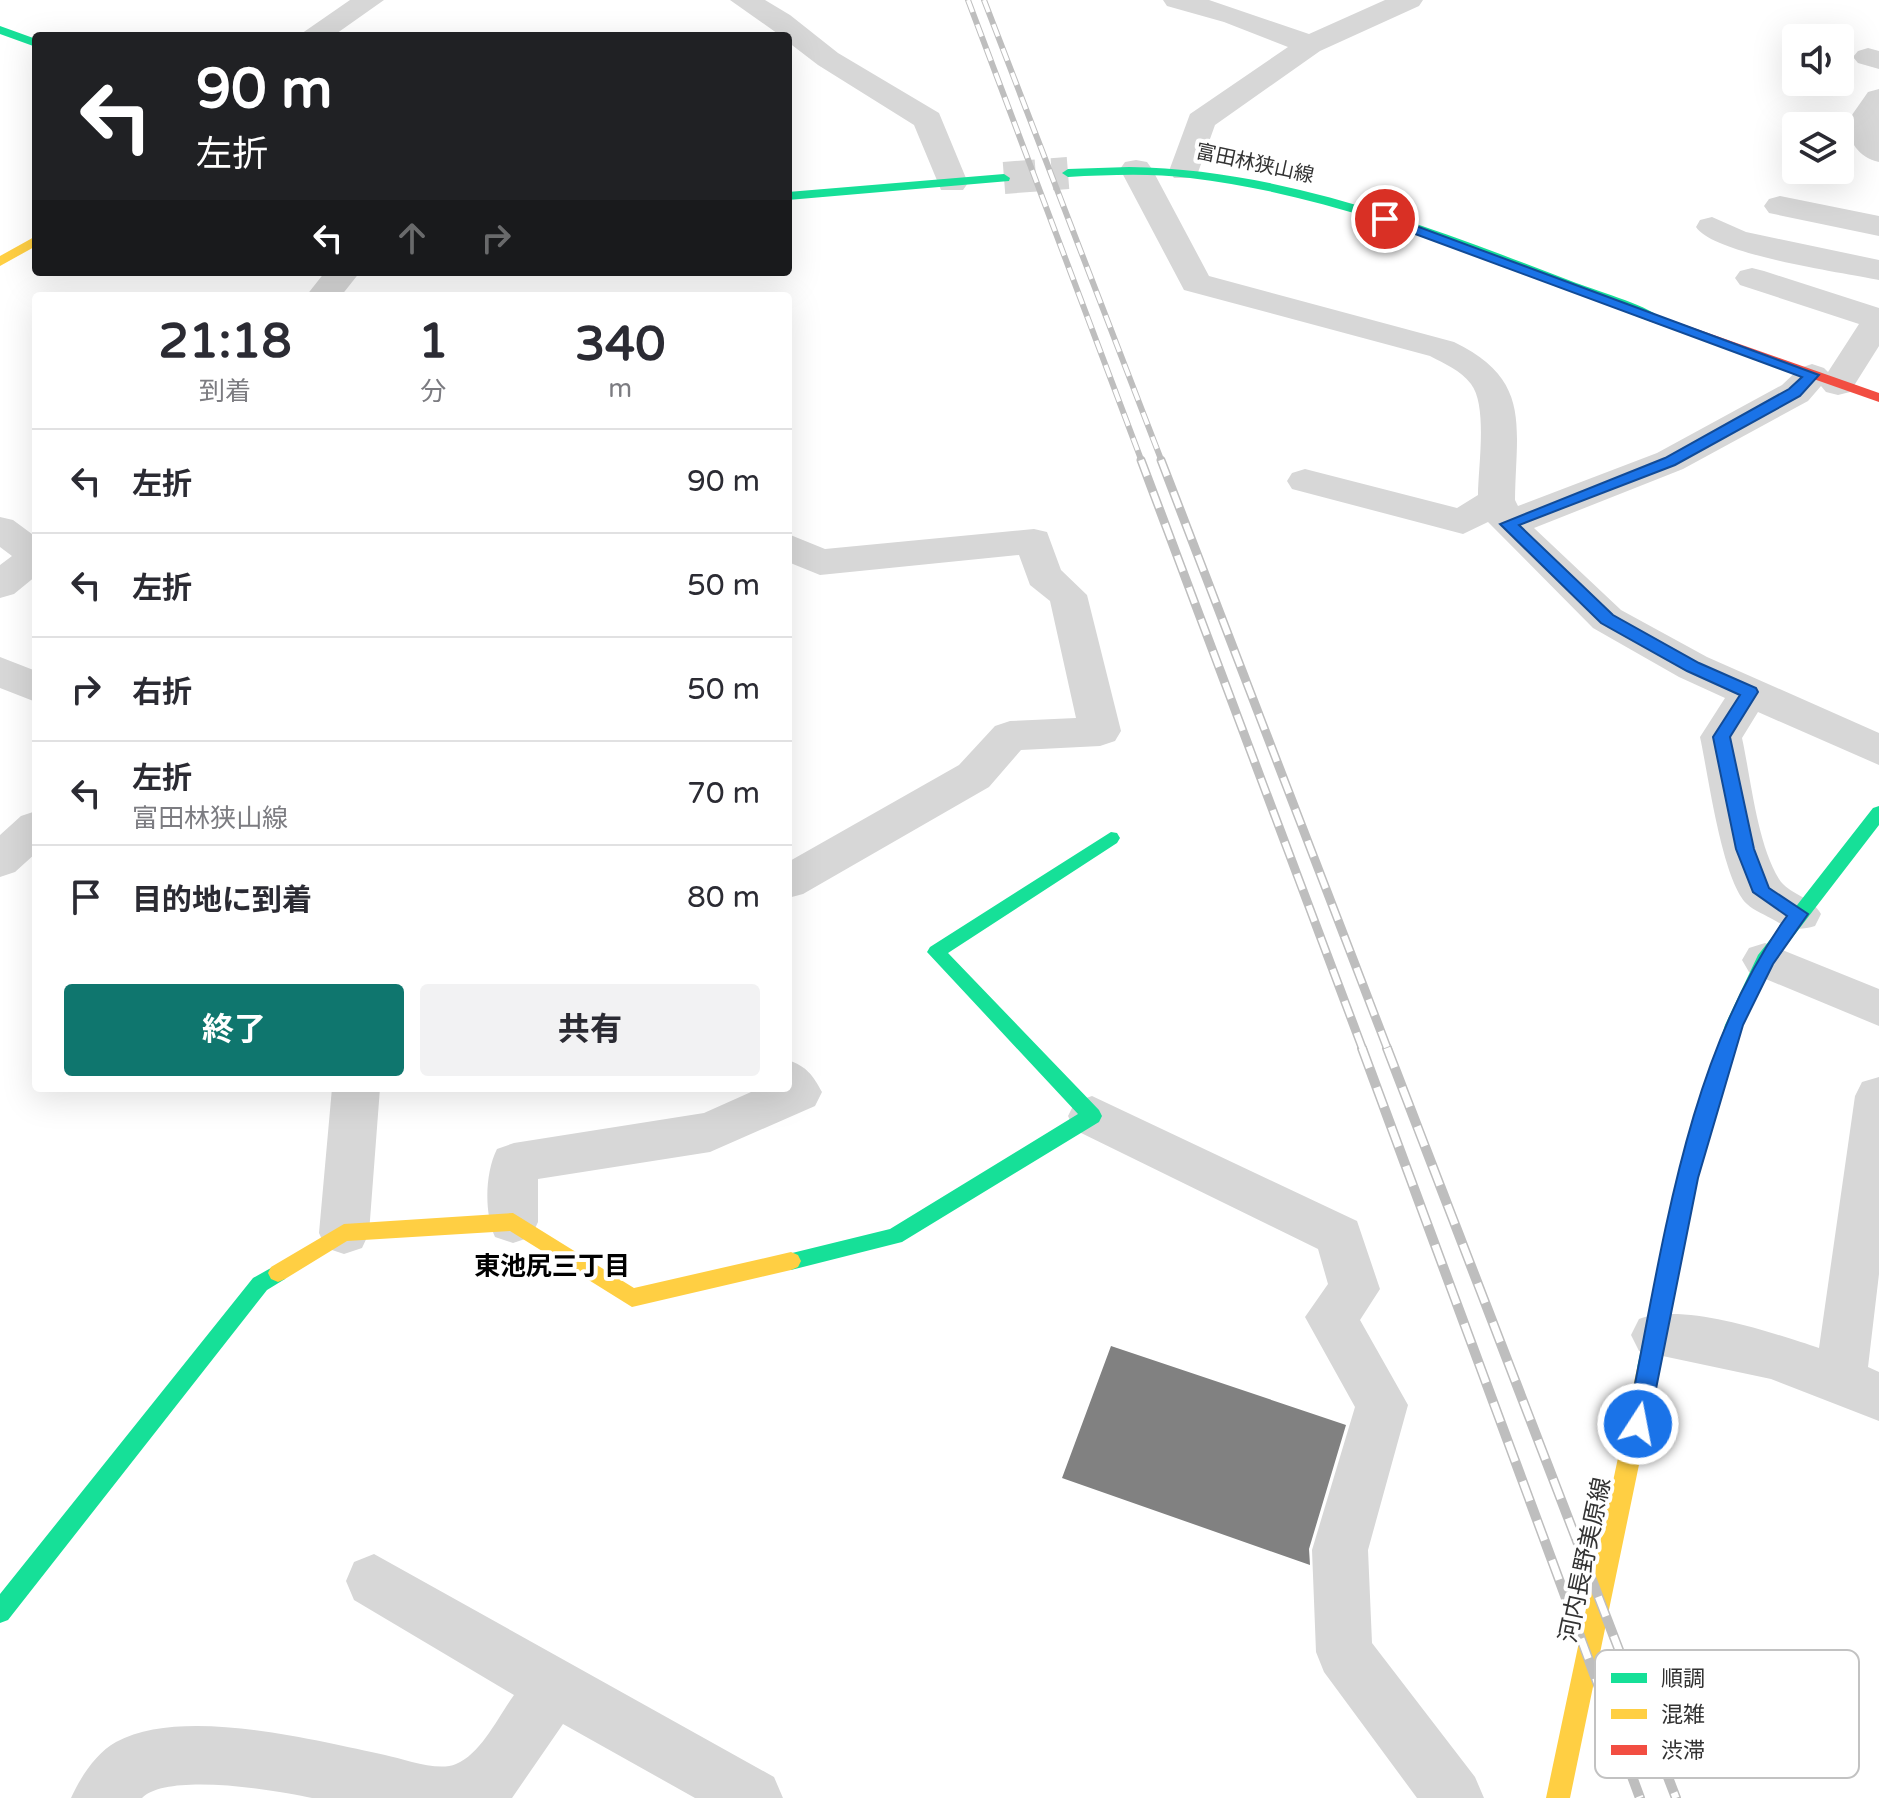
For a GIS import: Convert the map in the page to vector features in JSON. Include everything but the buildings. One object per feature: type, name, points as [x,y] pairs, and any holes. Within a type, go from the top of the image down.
[{"type":"main road","points":[[0,30],[32,42]]},
{"type":"main road","name":"富田林狭山線","points":[[1068,173],[1136,169],[1185,171],[1289,190],[1385,219],[1879,398]]},
{"type":"main road","points":[[792,196],[1004,178]]},
{"type":"main road","points":[[0,262],[32,242]]},
{"type":"main road","name":"河内長野美原線","points":[[1558,1798],[1688,1178],[1734,1025],[1765,960],[1879,812]]},
{"type":"main road","points":[[0,1612],[260,1284],[344,1233],[513,1222],[632,1298],[895,1236],[1092,1116],[936,952],[1111,838]]},
{"type":"street","points":[[319,32],[370,0]]},
{"type":"street","points":[[744,0],[780,21],[828,59],[928,120],[952,183]]},
{"type":"street","points":[[1177,0],[1234,16],[1310,45]]},
{"type":"street","points":[[1185,171],[1201,121],[1310,45],[1409,0]]},
{"type":"street","points":[[1875,149],[1864,139],[1862,122],[1879,98]]},
{"type":"street","points":[[1854,145],[1875,149]]},
{"type":"street","points":[[1136,169],[1196,283],[1442,349],[1470,363],[1490,383],[1498,411],[1502,512],[1607,619],[1693,667],[1879,750]]},
{"type":"street","points":[[1780,206],[1822,226],[1879,226]]},
{"type":"street","points":[[1712,227],[1736,240],[1879,270]]},
{"type":"street","points":[[326,292],[340,276]]},
{"type":"street","points":[[1305,481],[1463,522],[1502,512],[1670,461],[1825,380],[1879,319],[1780,297],[1752,278]]},
{"type":"street","points":[[0,529],[32,553]]},
{"type":"street","points":[[792,548],[820,562],[1034,541],[1044,576],[1068,595],[1100,731],[1010,736],[974,776],[792,880]]},
{"type":"street","points":[[0,585],[32,559]]},
{"type":"street","points":[[0,671],[32,686]]},
{"type":"street","points":[[1750,692],[1721,737],[1745,849],[1762,892],[1799,914]]},
{"type":"street","points":[[0,861],[32,831]]},
{"type":"street","points":[[1765,960],[1879,1008]]},
{"type":"street","points":[[513,1222],[514,1163],[710,1132],[798,1092],[792,1084]]},
{"type":"street","points":[[344,1233],[356,1092]]},
{"type":"street","points":[[1657,1335],[1729,1344],[1860,1387],[1871,1135],[1879,1096]]},
{"type":"street","points":[[1092,1116],[1339,1236],[1355,1289],[1331,1317],[1382,1405],[1340,1550],[1344,1652],[1454,1798]]},
{"type":"street","points":[[374,1581],[554,1687],[753,1798]]},
{"type":"street","points":[[101,1798],[134,1764],[183,1755],[286,1763],[419,1792],[458,1796],[491,1777],[554,1687]]},
{"type":"tunnel","points":[[1004,178],[1068,173]]},
{"type":"railway","points":[[968,0],[1142,462]]},
{"type":"railway","points":[[984,0],[1162,462]]},
{"type":"railway","points":[[1141,460],[1363,1050]]},
{"type":"railway","points":[[1161,460],[1388,1050]]},
{"type":"railway","points":[[1362,1048],[1595,1677]]},
{"type":"railway","points":[[1387,1048],[1619,1650]]},
{"type":"railway","points":[[1633,1778],[1640,1798]]},
{"type":"railway","points":[[1668,1778],[1676,1798]]},
{"type":"traffic: fast","points":[[0,30],[32,42]]},
{"type":"traffic: fast","points":[[1068,173],[1129,171],[1190,174],[1309,196],[1426,232],[1654,318]]},
{"type":"traffic: fast","points":[[792,196],[1004,178]]},
{"type":"traffic: fast","points":[[1648,1368],[1688,1178],[1734,1025],[1765,960],[1879,812]]},
{"type":"traffic: fast","points":[[791,1261],[895,1236],[1092,1116],[936,952],[1111,838]]},
{"type":"traffic: fast","points":[[0,1612],[260,1284],[278,1273]]},
{"type":"traffic: slow","points":[[0,262],[32,242]]},
{"type":"traffic: slow","points":[[278,1273],[344,1233],[513,1222],[632,1298],[791,1261]]},
{"type":"traffic: slow","points":[[1558,1798],[1648,1368]]},
{"type":"traffic: jam","points":[[1654,318],[1879,398]]},
{"type":"district","name":"東池尻三丁目","points":[[552,1266]]},
{"type":"route","points":[[1385,219],[1812,375],[1795,393],[1670,461],[1508,524],[1607,619],[1693,667],[1750,692],[1721,737],[1745,849],[1762,892],[1799,914],[1765,960],[1734,1025],[1688,1178],[1638,1424]]}]
